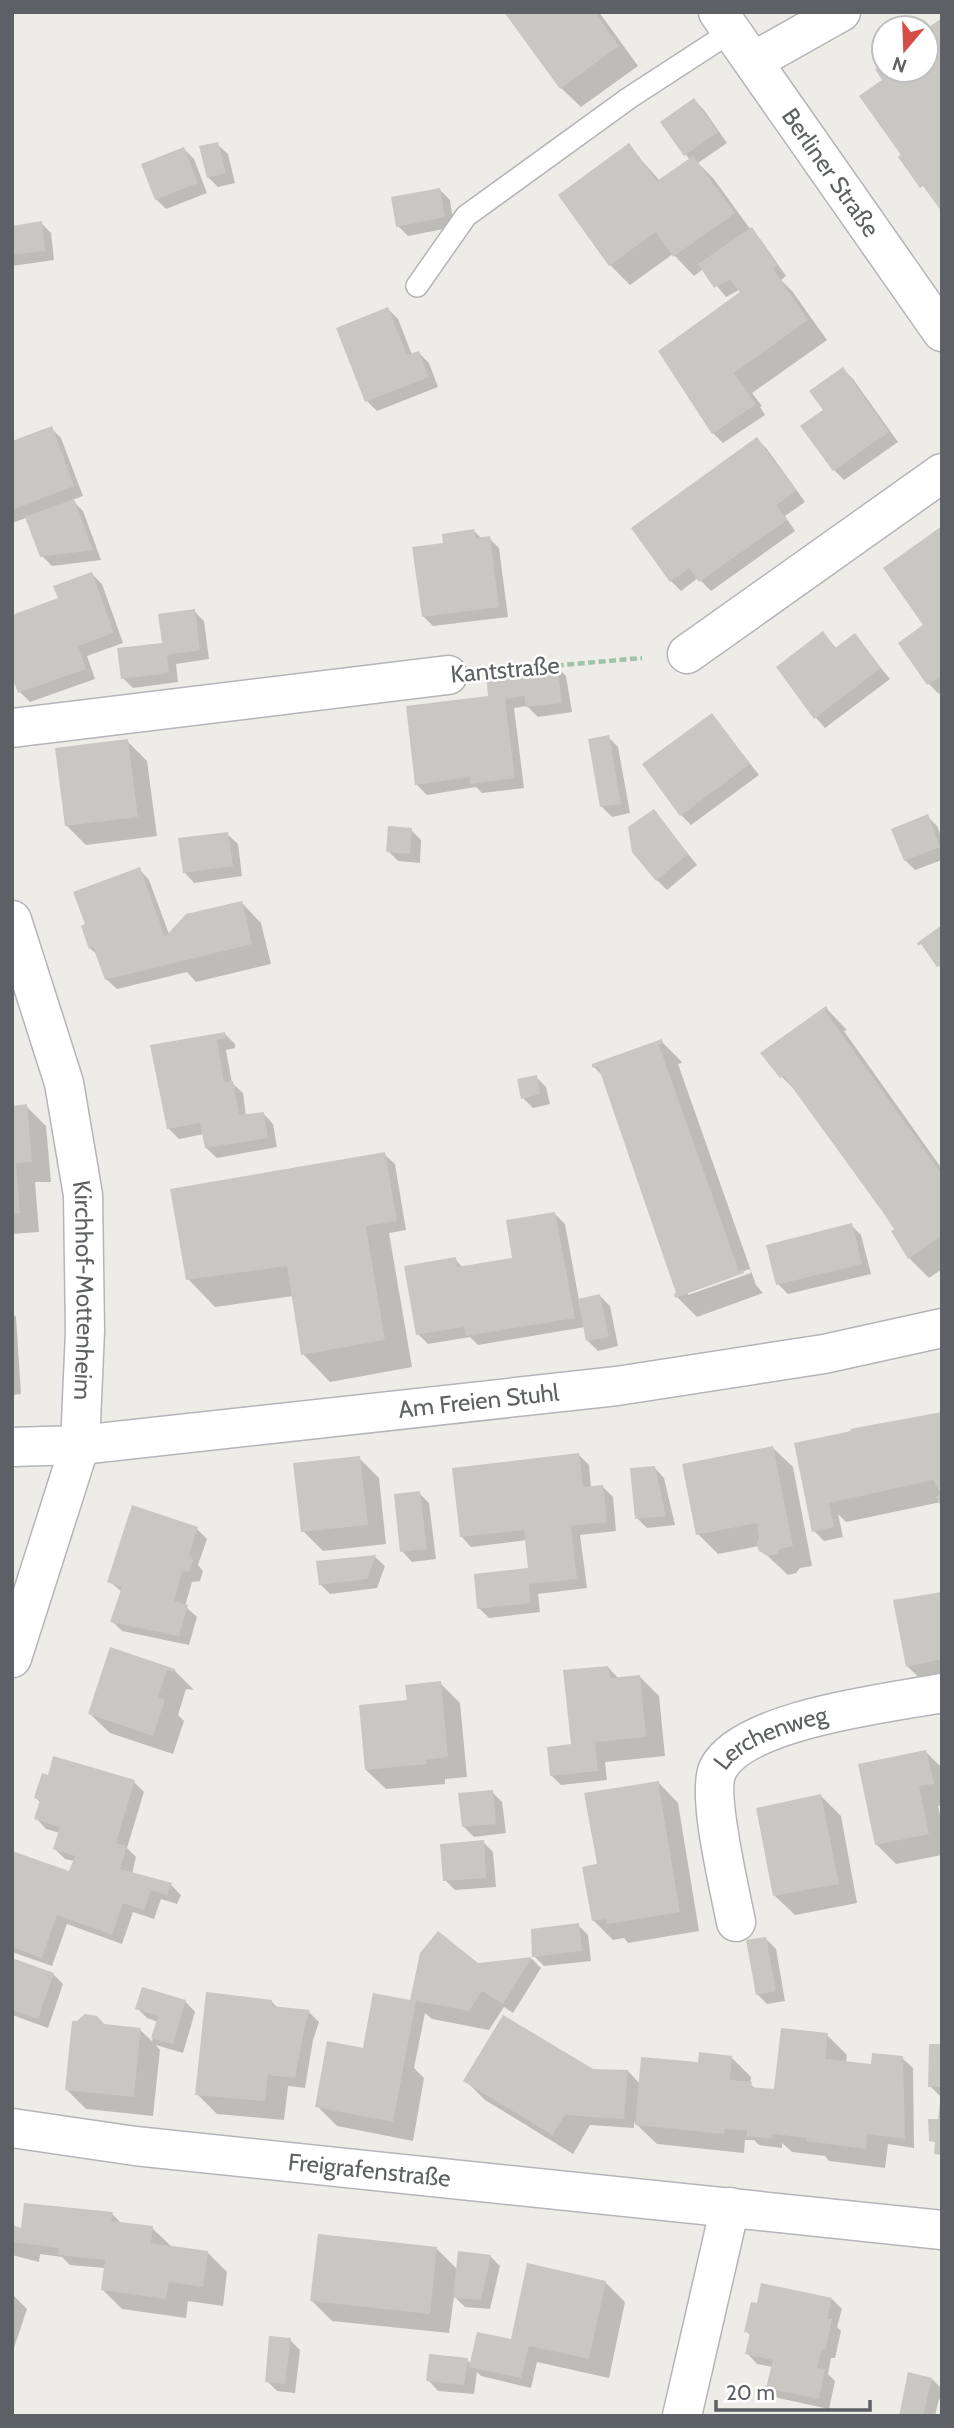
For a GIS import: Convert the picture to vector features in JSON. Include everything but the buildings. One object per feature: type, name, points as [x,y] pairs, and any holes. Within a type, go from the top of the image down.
[{"type":"street","points":[[754,61],[841,12]]},
{"type":"street","name":"Berliner Straße","points":[[725,22],[942,332]]},
{"type":"street","points":[[687,654],[942,473]]},
{"type":"street","name":"Kantstraße","points":[[12,727],[448,675]]},
{"type":"street","name":"Kirchhof-Mottenheim","points":[[12,920],[64,1083],[83,1195],[85,1331],[80,1445],[12,1658]]},
{"type":"street","name":"Am Freien Stuhl","points":[[12,1447],[80,1445],[617,1387],[824,1354],[942,1328]]},
{"type":"street","name":"Lerchenweg","points":[[736,1922],[714,1794],[718,1769],[730,1755],[762,1733],[814,1717],[942,1693]]},
{"type":"street","name":"Freigrafenstraße","points":[[12,2128],[135,2146],[942,2230]]},
{"type":"street","points":[[682,2416],[730,2207]]},
{"type":"lane","points":[[417,286],[466,216],[629,98],[725,22]]},
{"type":"path","name":"Kantstraße","points":[[448,675],[687,654]]}]
